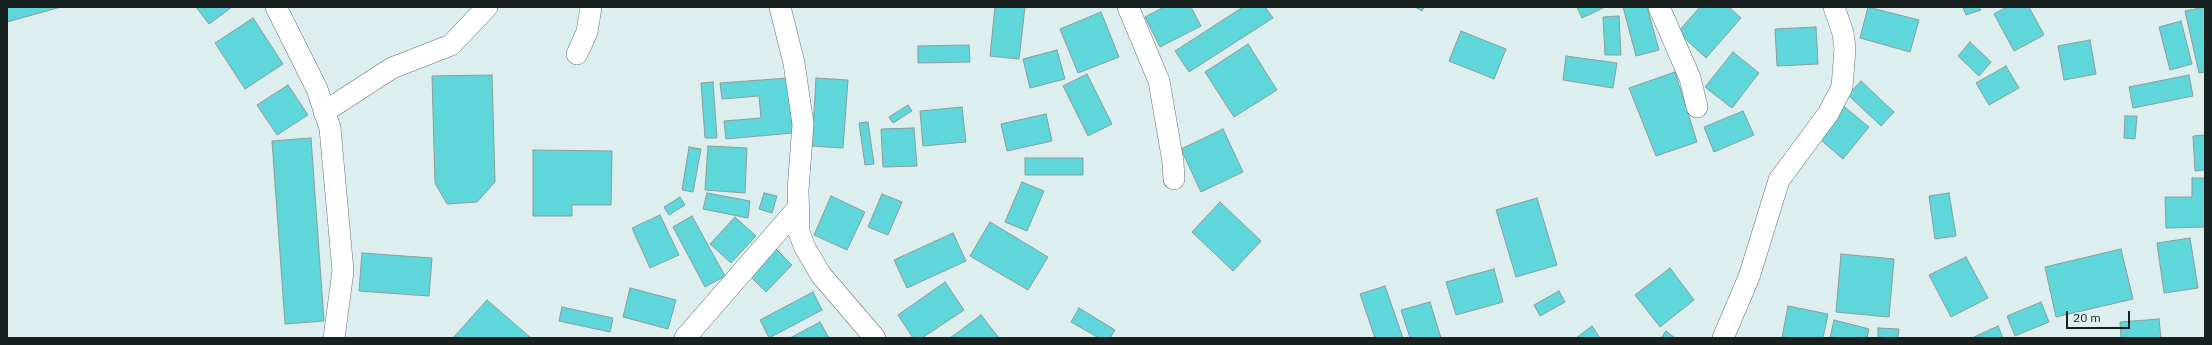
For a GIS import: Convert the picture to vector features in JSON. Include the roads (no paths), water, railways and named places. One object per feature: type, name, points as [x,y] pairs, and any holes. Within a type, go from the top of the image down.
[{"type":"street","points":[[276,7],[317,89],[330,128],[343,271],[334,338]]},
{"type":"street","points":[[324,112],[392,68],[451,45],[487,7]]},
{"type":"street","points":[[578,54],[587,32],[591,7]]},
{"type":"street","points":[[780,7],[794,63],[802,110],[803,124],[798,208],[799,232],[804,248],[821,275],[875,338]]},
{"type":"street","points":[[1128,7],[1159,81],[1173,162],[1174,179]]},
{"type":"street","points":[[1660,7],[1688,71],[1697,107]]},
{"type":"street","points":[[1728,337],[1748,282],[1779,180],[1828,114],[1842,87],[1845,48],[1843,33],[1834,7]]},
{"type":"street","points":[[685,338],[798,208]]}]
